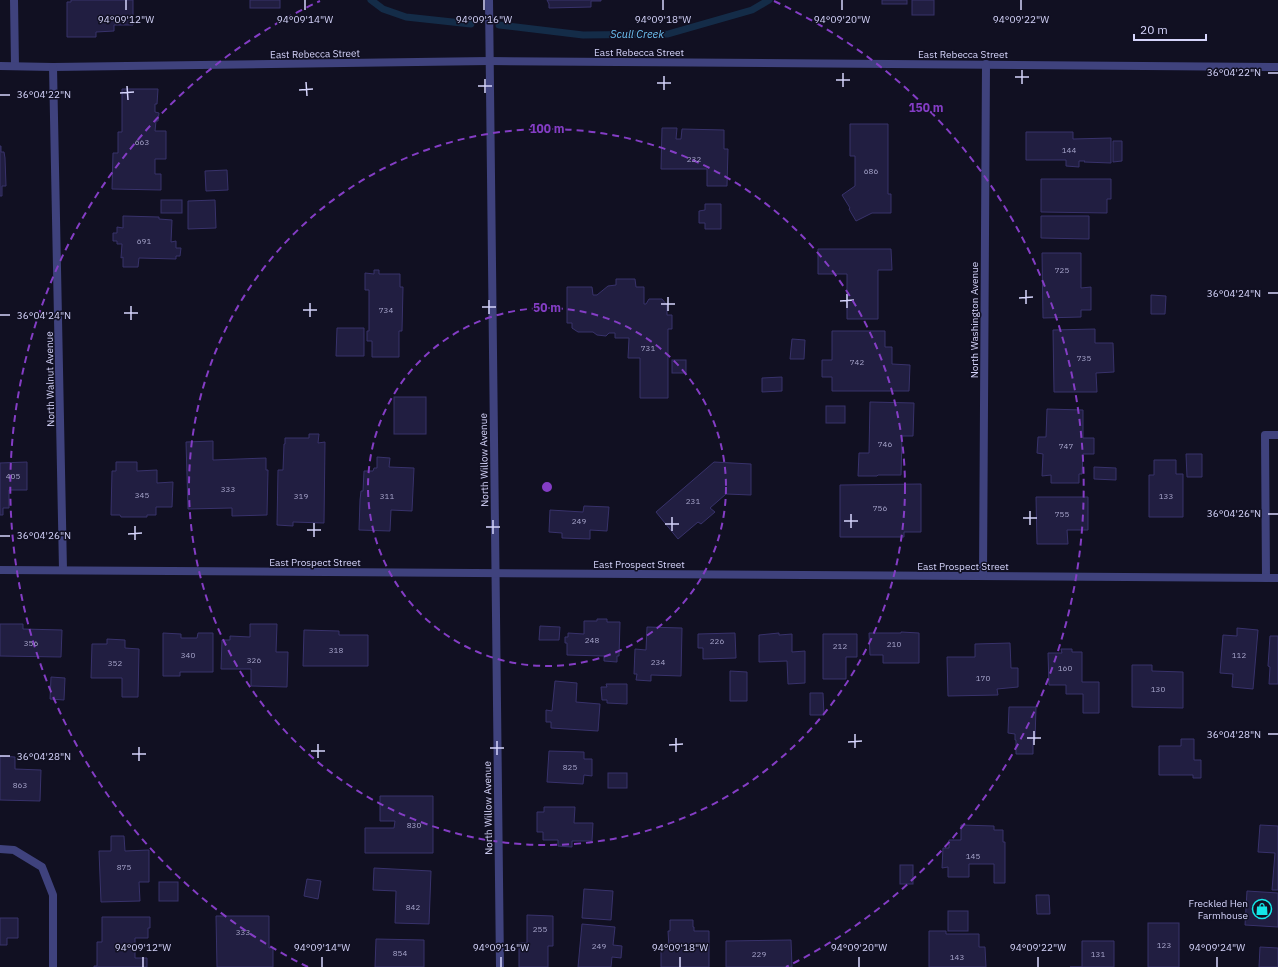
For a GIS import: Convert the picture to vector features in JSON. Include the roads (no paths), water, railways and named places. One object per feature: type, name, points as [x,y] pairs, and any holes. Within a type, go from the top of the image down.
[{"type":"street","points":[[14,0],[15,66]]},
{"type":"street","name":"North Willow Avenue","points":[[489,0],[500,967]]},
{"type":"street","name":"East Rebecca Street","points":[[0,66],[53,67],[489,61],[1278,66]]},
{"type":"street","name":"North Washington Avenue","points":[[983,576],[986,64]]},
{"type":"street","name":"North Walnut Avenue","points":[[53,67],[64,570]]},
{"type":"street","points":[[1266,578],[1265,435],[1278,435]]},
{"type":"street","name":"East Prospect Street","points":[[0,570],[1278,578]]},
{"type":"street","points":[[0,850],[14,850],[42,867],[53,895],[53,967]]},
{"type":"waterway","name":"Scull Creek","points":[[371,0],[383,9],[406,17],[471,24]]},
{"type":"waterway","name":"Scull Creek","points":[[499,25],[583,35],[668,34],[752,10],[769,0]]},
{"type":"place","name":"Freckled Hen Farmhouse","points":[[1262,909]]}]
